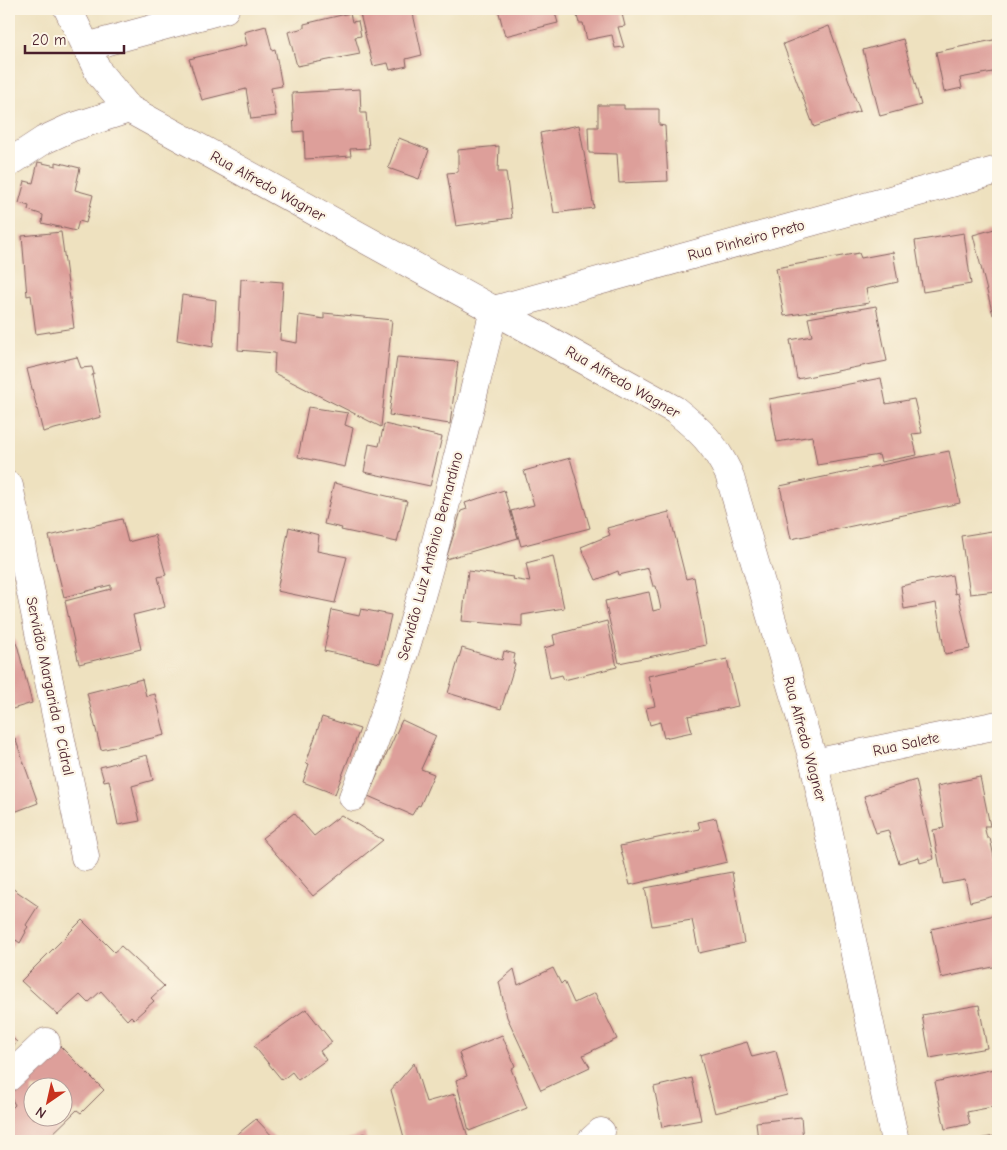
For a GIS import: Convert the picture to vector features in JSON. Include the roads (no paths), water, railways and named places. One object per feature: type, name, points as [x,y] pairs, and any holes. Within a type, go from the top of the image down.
[{"type":"street","name":"Rua Alfredo Wagner","points":[[68,9],[99,73],[128,109],[675,410],[700,430],[719,452],[729,474],[814,763],[895,1141]]},
{"type":"street","points":[[86,47],[225,9]]},
{"type":"street","points":[[9,163],[44,140],[70,128],[128,109]]},
{"type":"street","name":"Rua Pinheiro Preto","points":[[494,310],[998,170]]},
{"type":"street","name":"Servidão Luiz Antônio Bernardino","points":[[353,797],[380,731],[405,650],[432,556],[494,310]]},
{"type":"street","name":"Servidão Margarida P Cidral","points":[[9,486],[85,857]]},
{"type":"street","name":"Rua Salete","points":[[814,763],[998,725]]},
{"type":"street","points":[[9,1077],[46,1042]]}]
